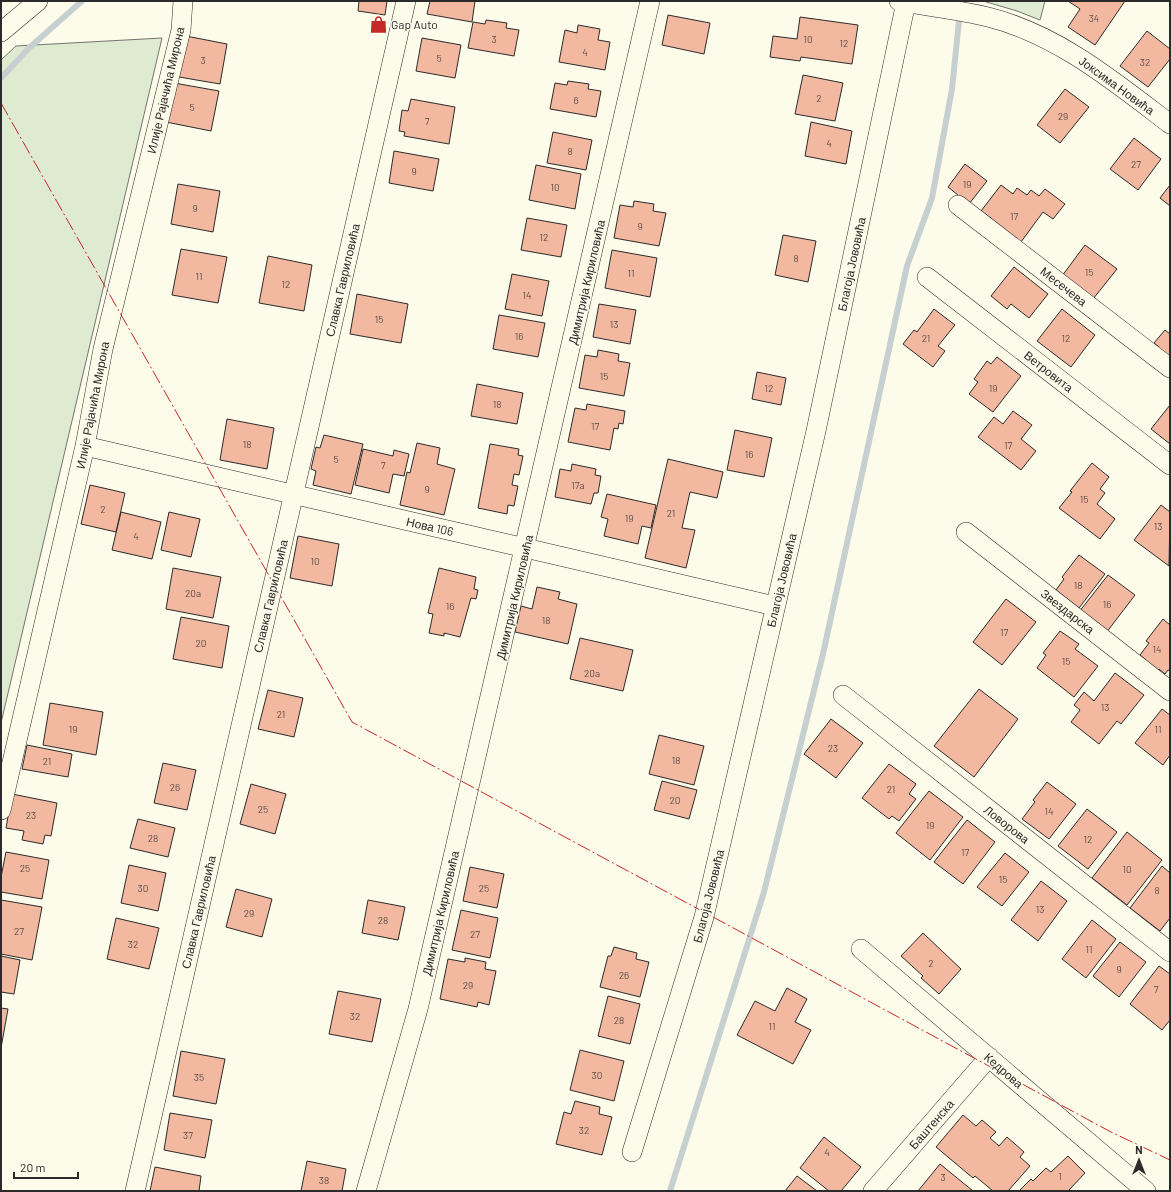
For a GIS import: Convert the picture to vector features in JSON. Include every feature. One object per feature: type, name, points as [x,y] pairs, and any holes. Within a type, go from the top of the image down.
[{"type":"street","points":[[1,32],[38,1]]},
{"type":"street","name":"Илије Рајачића Мирона","points":[[1,810],[85,446],[103,349],[181,30],[183,1]]},
{"type":"street","name":"Славка Гавриловића","points":[[135,1191],[406,1]]},
{"type":"street","name":"Димитрија Кириловића","points":[[366,1191],[418,1009],[650,1]]},
{"type":"street","name":"Јоксима Новића","points":[[902,2],[989,17],[1035,34],[1086,61],[1170,124]]},
{"type":"street","name":"Благоја Јововића","points":[[632,1152],[704,917],[816,431],[902,2]]},
{"type":"street","name":"Месечева","points":[[958,205],[1170,368]]},
{"type":"street","name":"Ветровита","points":[[927,277],[1170,465]]},
{"type":"street","name":"Нова 106","points":[[85,446],[775,606]]},
{"type":"street","name":"Звездарска","points":[[966,532],[1170,691]]},
{"type":"street","name":"Ловорова","points":[[843,695],[1170,952]]},
{"type":"street","name":"Кедрова","points":[[861,949],[1146,1191]]},
{"type":"street","name":"Баштенска","points":[[873,1191],[989,1057]]},
{"type":"green space","points":[[983,1],[1045,1],[1040,20],[1017,11]]},
{"type":"green space","points":[[162,38],[1,723],[1,60],[16,46]]},
{"type":"building","points":[[359,1],[387,1],[385,15],[358,11]]},
{"type":"building","points":[[430,1],[475,1],[472,22],[427,14]]},
{"type":"building","points":[[1068,1],[1125,1],[1095,45],[1068,27],[1080,9]]},
{"type":"building","points":[[668,15],[710,23],[704,54],[662,45]]},
{"type":"building","points":[[800,17],[858,25],[852,64],[801,57],[800,61],[770,57],[773,36],[797,39]]},
{"type":"building","points":[[486,20],[507,23],[506,28],[519,30],[514,56],[468,48],[473,22],[485,24]]},
{"type":"building","points":[[578,25],[600,29],[598,40],[610,42],[605,70],[559,62],[565,30],[577,33]]},
{"type":"building","points":[[1147,31],[1170,49],[1170,59],[1148,87],[1120,66]]},
{"type":"building","points":[[186,36],[227,44],[220,84],[179,77]]},
{"type":"building","points":[[422,38],[461,45],[455,78],[416,71]]},
{"type":"building","points":[[803,75],[843,83],[835,121],[795,114]]},
{"type":"building","points":[[568,81],[589,84],[588,89],[601,91],[596,117],[550,109],[555,83],[567,85]]},
{"type":"building","points":[[174,83],[219,91],[211,131],[166,122]]},
{"type":"building","points":[[1065,89],[1089,107],[1060,143],[1037,125]]},
{"type":"building","points":[[411,99],[455,107],[449,144],[404,136],[405,132],[399,131],[402,110],[408,111]]},
{"type":"building","points":[[811,122],[852,131],[846,164],[805,156]]},
{"type":"building","points":[[553,132],[592,140],[586,170],[547,163]]},
{"type":"building","points":[[1134,138],[1161,159],[1138,190],[1110,169]]},
{"type":"building","points":[[394,151],[439,159],[433,191],[389,183]]},
{"type":"building","points":[[965,164],[987,181],[969,204],[948,187]]},
{"type":"building","points":[[536,165],[581,174],[575,209],[529,200]]},
{"type":"building","points":[[178,184],[220,191],[213,232],[171,224]]},
{"type":"building","points":[[1001,185],[1013,194],[1017,188],[1027,195],[1031,190],[1039,196],[1045,189],[1065,204],[1053,219],[1043,212],[1021,242],[1015,237],[1013,239],[990,222],[992,219],[981,211]]},
{"type":"building","points":[[1170,185],[1170,206],[1160,198]]},
{"type":"building","points":[[634,201],[654,204],[653,211],[666,213],[659,246],[614,238],[620,205],[633,207]]},
{"type":"building","points":[[527,218],[567,225],[561,257],[521,250]]},
{"type":"building","points":[[783,235],[816,241],[808,282],[775,275]]},
{"type":"building","points":[[1085,245],[1117,269],[1093,299],[1062,276]]},
{"type":"building","points":[[181,249],[227,257],[218,303],[172,295]]},
{"type":"building","points":[[612,250],[657,258],[650,297],[605,288]]},
{"type":"building","points":[[268,256],[312,265],[304,311],[259,303]]},
{"type":"building","points":[[1014,267],[1048,294],[1029,318],[1011,304],[1007,309],[991,296]]},
{"type":"building","points":[[512,274],[549,281],[542,316],[505,309]]},
{"type":"building","points":[[357,294],[408,304],[401,343],[350,334]]},
{"type":"building","points":[[599,304],[636,310],[630,344],[593,337]]},
{"type":"building","points":[[934,309],[955,325],[938,346],[945,351],[933,367],[903,344],[914,330],[917,332]]},
{"type":"building","points":[[1062,309],[1095,335],[1071,367],[1037,341]]},
{"type":"building","points":[[499,315],[545,323],[538,357],[493,349]]},
{"type":"building","points":[[1165,330],[1170,334],[1170,360],[1157,350],[1159,347],[1154,343]]},
{"type":"building","points":[[598,350],[619,354],[618,361],[630,363],[624,396],[579,388],[585,355],[597,357]]},
{"type":"building","points":[[997,357],[1021,376],[993,412],[969,394],[978,382],[974,379],[987,361],[991,364]]},
{"type":"building","points":[[757,372],[786,378],[781,405],[752,399]]},
{"type":"building","points":[[477,384],[523,393],[517,424],[471,416]]},
{"type":"building","points":[[587,404],[625,411],[623,424],[619,423],[618,429],[614,428],[610,450],[568,442],[575,408],[586,410]]},
{"type":"building","points":[[1170,405],[1170,444],[1151,429]]},
{"type":"building","points":[[1013,411],[1032,425],[1021,439],[1036,451],[1021,470],[978,437],[994,417],[1003,424]]},
{"type":"building","points":[[227,419],[274,428],[267,469],[220,460]]},
{"type":"building","points":[[735,430],[772,438],[764,477],[727,470]]},
{"type":"building","points":[[324,435],[363,444],[351,494],[313,485],[316,471],[311,469],[316,447],[320,448]]},
{"type":"building","points":[[417,443],[440,448],[437,464],[455,469],[444,515],[400,505],[407,472],[410,473]]},
{"type":"building","points":[[490,444],[519,449],[518,455],[523,456],[519,475],[514,474],[512,485],[518,486],[514,506],[508,505],[507,514],[478,508]]},
{"type":"building","points":[[363,449],[393,456],[394,450],[409,454],[404,476],[393,474],[389,493],[355,485]]},
{"type":"building","points":[[668,459],[723,472],[717,498],[690,492],[682,528],[695,530],[686,568],[645,558]]},
{"type":"building","points":[[1092,463],[1109,477],[1100,489],[1105,493],[1097,504],[1115,519],[1100,539],[1059,508]]},
{"type":"building","points":[[572,464],[596,469],[595,475],[601,476],[598,493],[594,493],[591,504],[555,497],[560,469],[571,471]]},
{"type":"building","points":[[90,485],[125,493],[116,532],[81,524]]},
{"type":"building","points":[[607,494],[656,505],[651,528],[642,526],[638,544],[604,536],[608,519],[601,517]]},
{"type":"building","points":[[1161,505],[1170,512],[1169,566],[1134,540]]},
{"type":"building","points":[[121,512],[161,522],[152,559],[112,550]]},
{"type":"building","points":[[169,512],[200,519],[191,557],[161,550]]},
{"type":"building","points":[[298,536],[339,544],[332,586],[290,578]]},
{"type":"building","points":[[1079,555],[1105,574],[1079,608],[1056,590],[1064,579],[1062,577]]},
{"type":"building","points":[[173,568],[221,577],[213,618],[166,609]]},
{"type":"building","points":[[439,568],[476,577],[474,589],[478,590],[476,599],[471,598],[460,637],[444,633],[444,636],[429,633],[433,614],[428,613]]},
{"type":"building","points":[[1108,575],[1135,595],[1106,633],[1079,612]]},
{"type":"building","points":[[537,587],[560,592],[558,599],[577,604],[568,644],[515,632],[521,606],[532,609]]},
{"type":"building","points":[[1006,599],[1036,622],[1002,665],[973,642]]},
{"type":"building","points":[[181,617],[229,626],[222,668],[173,659]]},
{"type":"building","points":[[1163,619],[1170,625],[1170,671],[1168,670],[1165,674],[1159,669],[1157,672],[1144,662],[1146,660],[1140,655],[1149,643],[1146,641]]},
{"type":"building","points":[[1060,631],[1079,644],[1075,649],[1098,666],[1074,697],[1037,668],[1046,655],[1043,653]]},
{"type":"building","points":[[580,638],[633,650],[623,691],[570,679]]},
{"type":"building","points":[[1115,673],[1144,695],[1121,724],[1117,721],[1099,744],[1071,722],[1080,710],[1074,705],[1084,692],[1094,701]]},
{"type":"building","points":[[979,689],[1018,719],[974,777],[934,746]]},
{"type":"building","points":[[268,690],[303,698],[294,737],[258,729]]},
{"type":"building","points":[[50,703],[103,712],[96,755],[43,745]]},
{"type":"building","points":[[1162,709],[1170,715],[1170,755],[1163,765],[1135,743]]},
{"type":"building","points":[[831,719],[863,743],[836,778],[804,754]]},
{"type":"building","points":[[659,735],[704,746],[694,785],[649,774]]},
{"type":"building","points":[[27,745],[72,754],[68,777],[22,769]]},
{"type":"building","points":[[163,763],[196,770],[187,810],[154,803]]},
{"type":"building","points":[[889,764],[916,784],[909,794],[916,799],[899,821],[892,816],[889,819],[862,798]]},
{"type":"building","points":[[662,781],[697,790],[689,819],[654,810]]},
{"type":"building","points":[[1047,782],[1076,804],[1049,839],[1022,819],[1035,802],[1033,800]]},
{"type":"building","points":[[251,784],[286,794],[275,834],[240,824]]},
{"type":"building","points":[[929,791],[963,817],[930,860],[896,833]]},
{"type":"building","points":[[12,794],[57,803],[51,836],[45,835],[43,844],[22,840],[24,831],[6,828]]},
{"type":"building","points":[[1087,809],[1117,832],[1088,869],[1058,846]]},
{"type":"building","points":[[138,819],[175,828],[168,857],[130,848]]},
{"type":"building","points":[[967,820],[995,842],[963,884],[934,862]]},
{"type":"building","points":[[1127,832],[1162,860],[1127,905],[1092,878]]},
{"type":"building","points":[[6,852],[49,860],[42,899],[1,892],[1,877]]},
{"type":"building","points":[[1005,853],[1029,872],[1002,906],[977,887]]},
{"type":"building","points":[[129,865],[166,873],[158,911],[121,903]]},
{"type":"building","points":[[1162,866],[1170,873],[1170,918],[1160,931],[1130,908]]},
{"type":"building","points":[[470,867],[504,874],[497,908],[463,901]]},
{"type":"building","points":[[1041,881],[1067,901],[1038,941],[1011,920]]},
{"type":"building","points":[[236,889],[272,899],[262,937],[226,927]]},
{"type":"building","points":[[1,900],[42,907],[32,960],[1,954]]},
{"type":"building","points":[[368,900],[405,907],[398,940],[362,933]]},
{"type":"building","points":[[461,910],[498,918],[490,958],[452,950]]},
{"type":"building","points":[[116,918],[159,928],[149,969],[107,959]]},
{"type":"building","points":[[1092,920],[1116,939],[1086,978],[1062,959]]},
{"type":"building","points":[[923,933],[961,969],[939,994],[921,978],[923,976],[901,956]]},
{"type":"building","points":[[1120,942],[1146,962],[1119,997],[1093,976]]},
{"type":"building","points":[[614,947],[637,953],[636,959],[649,962],[640,997],[600,987],[608,956],[611,956]]},
{"type":"building","points":[[1,956],[20,960],[14,994],[1,992]]},
{"type":"building","points":[[465,958],[486,962],[485,969],[496,971],[489,1005],[478,1002],[477,1007],[440,999],[448,959],[465,962]]},
{"type":"building","points":[[1159,966],[1170,974],[1170,1020],[1162,1030],[1130,1004]]},
{"type":"building","points":[[787,988],[807,999],[795,1022],[811,1030],[793,1064],[737,1035],[755,1001],[775,1011]]},
{"type":"building","points":[[338,991],[381,999],[372,1042],[329,1034]]},
{"type":"building","points":[[608,996],[640,1004],[630,1044],[598,1036]]},
{"type":"building","points":[[1,1008],[8,1009],[1,1048]]},
{"type":"building","points":[[580,1050],[624,1061],[614,1101],[570,1090]]},
{"type":"building","points":[[181,1051],[225,1059],[216,1104],[173,1096]]},
{"type":"building","points":[[575,1101],[600,1107],[599,1114],[612,1117],[602,1155],[556,1144],[564,1112],[571,1114]]},
{"type":"building","points":[[170,1113],[212,1120],[205,1158],[164,1150]]},
{"type":"building","points":[[963,1115],[976,1126],[982,1120],[996,1132],[990,1138],[999,1146],[1007,1137],[1024,1152],[1020,1157],[1030,1166],[1008,1191],[993,1191],[975,1176],[973,1178],[936,1147]]},
{"type":"building","points":[[824,1137],[861,1167],[841,1191],[829,1191],[800,1168]]},
{"type":"building","points":[[1068,1156],[1085,1173],[1069,1190],[1070,1191],[1019,1191],[1031,1179],[1033,1181],[1046,1168],[1051,1172]]},
{"type":"building","points":[[307,1161],[346,1169],[342,1191],[301,1191]]},
{"type":"building","points":[[940,1164],[973,1191],[918,1191]]},
{"type":"building","points":[[155,1167],[201,1176],[199,1191],[150,1191]]},
{"type":"building","points":[[797,1176],[817,1191],[785,1191]]},
{"type":"waterway","points":[[1,78],[29,48],[82,1]]},
{"type":"waterway","points":[[670,1191],[764,892],[823,654],[907,266],[932,198],[952,89],[961,1]]},
{"type":"power","points":[[1,103],[352,722],[1111,1132],[1170,1160]]},
{"type":"place","name":"Gap Auto","points":[[378,24]]}]
